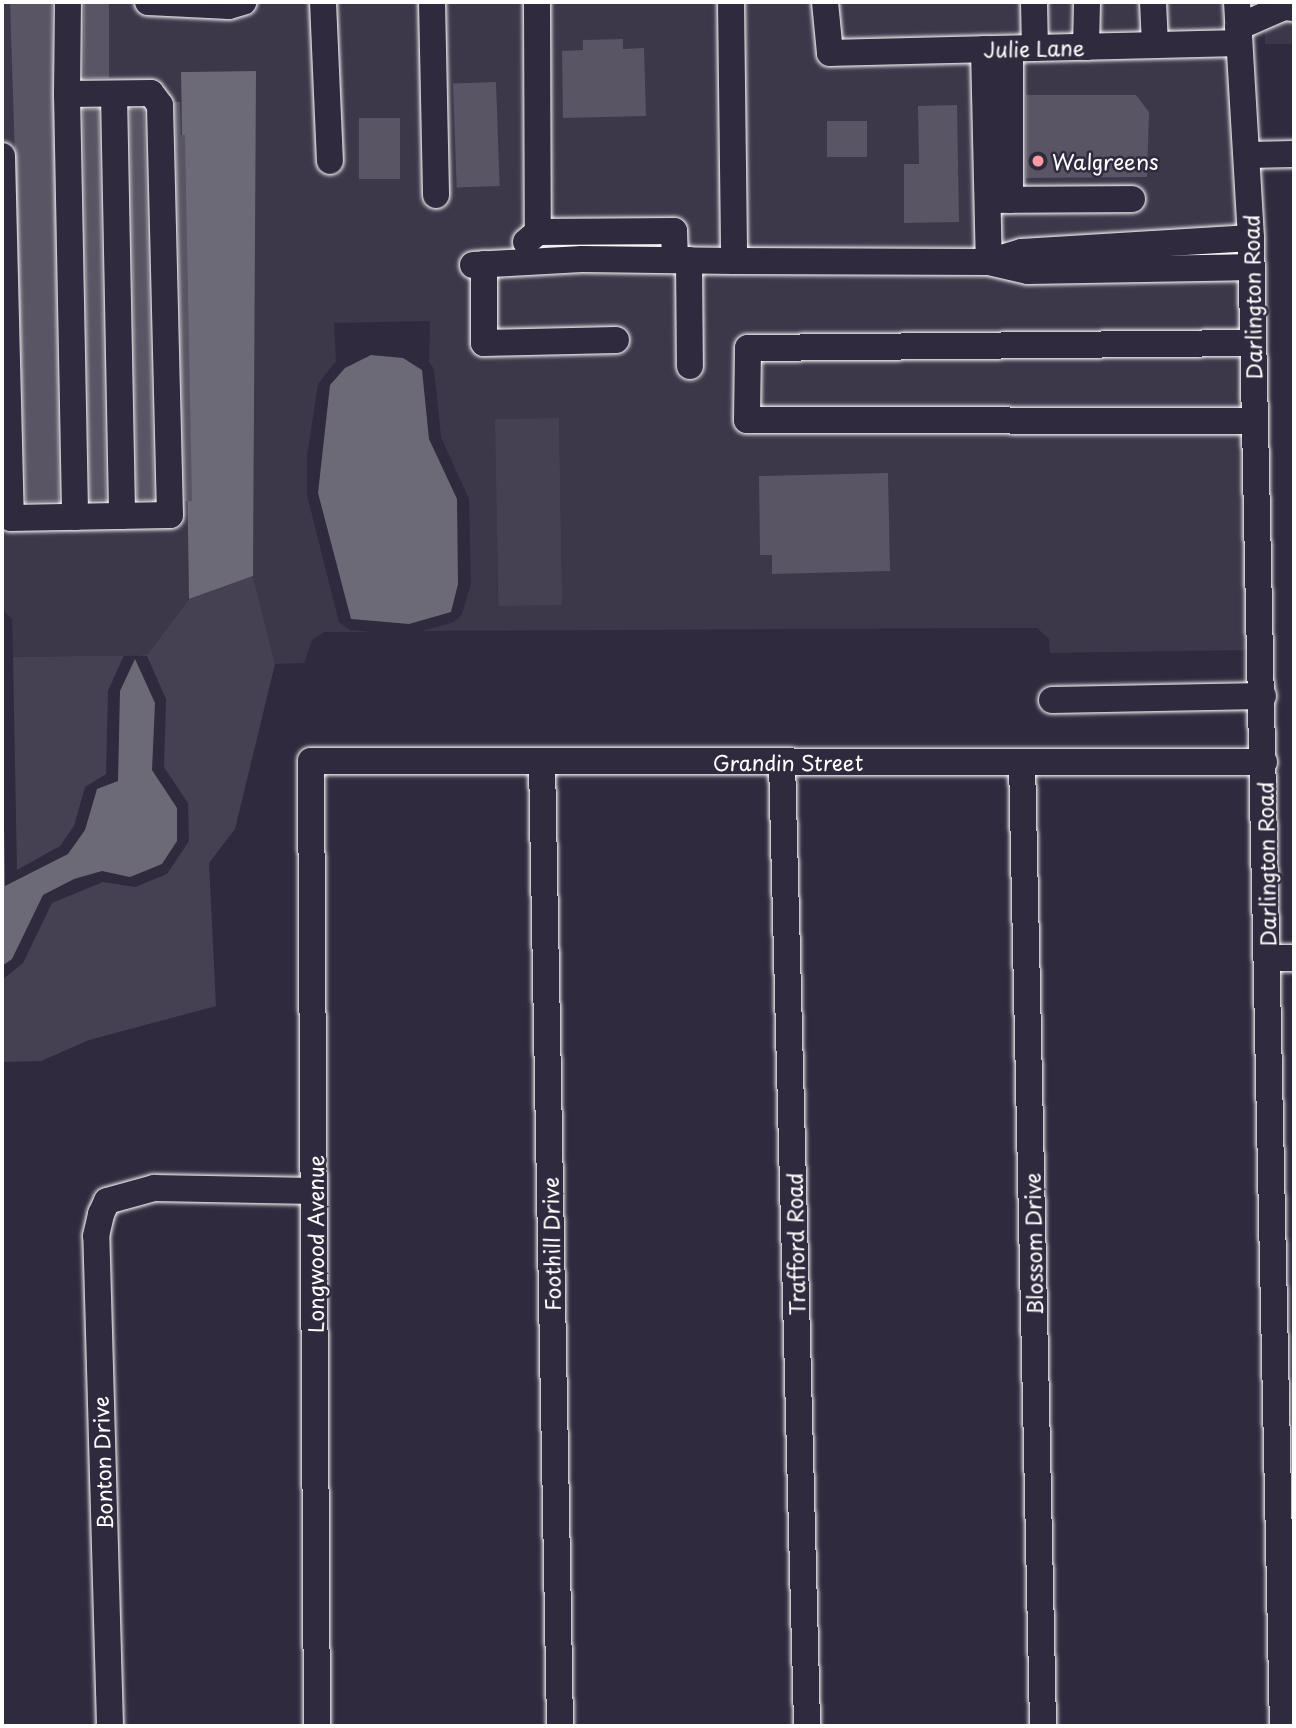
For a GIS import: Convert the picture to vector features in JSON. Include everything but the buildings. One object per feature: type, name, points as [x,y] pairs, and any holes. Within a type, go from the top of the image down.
[{"type":"street","points":[[68,2],[67,94],[75,517]]},
{"type":"street","points":[[148,2],[229,6],[243,2]]},
{"type":"street","points":[[323,2],[330,161]]},
{"type":"street","points":[[432,2],[436,195]]},
{"type":"street","points":[[537,2],[538,232]]},
{"type":"street","points":[[732,2],[734,261]]},
{"type":"street","name":"Julie Lane","points":[[825,2],[830,53],[1155,45],[1238,24]]},
{"type":"street","points":[[989,262],[998,200],[1010,49],[1034,2]]},
{"type":"street","points":[[1086,47],[1087,2]]},
{"type":"street","points":[[1153,2],[1155,45]]},
{"type":"street","points":[[1238,24],[1284,6]]},
{"type":"street","name":"Darlington Road","points":[[1238,24],[1251,238],[1268,958],[1282,1169],[1288,1590],[1283,1726]]},
{"type":"street","points":[[2,156],[12,518],[170,515],[160,105],[151,93],[67,94]]},
{"type":"street","points":[[114,94],[122,516]]},
{"type":"street","points":[[1248,155],[1294,154]]},
{"type":"street","points":[[998,200],[1132,199]]},
{"type":"street","points":[[522,262],[521,246],[538,232],[674,230],[682,260],[690,366]]},
{"type":"street","points":[[989,262],[1022,252],[1251,238]]},
{"type":"street","points":[[616,340],[484,343],[479,264],[682,260],[989,262],[1028,271],[1251,267]]},
{"type":"street","points":[[1253,343],[748,348],[747,420],[1255,421]]},
{"type":"street","points":[[1052,700],[1263,696]]},
{"type":"street","name":"Grandin Street","points":[[312,761],[1264,762]]},
{"type":"street","name":"Longwood Avenue","points":[[312,761],[317,1726]]},
{"type":"street","name":"Foothill Drive","points":[[542,761],[560,1726]]},
{"type":"street","name":"Trafford Road","points":[[782,762],[807,1726]]},
{"type":"street","name":"Blossom Drive","points":[[1022,762],[1043,1726]]},
{"type":"street","points":[[1268,958],[1294,958]]},
{"type":"street","name":"Bonton Drive","points":[[110,1726],[96,1236],[107,1201],[154,1188],[314,1191]]},
{"type":"shaded area","points":[[2,2],[1224,2],[1236,156],[1249,650],[1050,653],[1049,639],[1037,628],[422,631],[454,622],[462,614],[471,584],[469,499],[441,437],[434,369],[429,362],[430,321],[334,323],[336,361],[318,384],[307,456],[307,495],[339,622],[350,630],[373,632],[324,632],[312,640],[304,663],[275,664],[253,576],[255,71],[181,72],[189,599],[147,655],[13,657],[12,619],[2,609]],"holes":[[[559,419],[562,604],[498,606],[496,430]]]},
{"type":"shaded area","points":[[1265,2],[1294,2],[1294,44],[1265,44]]},
{"type":"shaded area","points":[[256,71],[253,576],[189,599],[181,72]]},
{"type":"shaded area","points":[[371,355],[403,358],[422,370],[429,439],[457,499],[458,584],[451,612],[409,624],[351,619],[318,493],[330,385],[345,368]]},
{"type":"shaded area","points":[[559,418],[562,605],[498,606],[495,419]]},
{"type":"shaded area","points":[[253,576],[275,664],[235,829],[209,863],[216,1006],[89,1040],[41,1061],[2,1062],[2,980],[23,963],[52,903],[103,882],[135,887],[167,874],[189,841],[188,803],[164,767],[166,699],[147,656],[130,655],[147,655],[189,599]]},
{"type":"shaded area","points":[[124,655],[108,691],[106,774],[85,787],[74,826],[60,846],[17,870],[13,657]]},
{"type":"shaded area","points":[[135,659],[155,703],[152,770],[177,808],[177,841],[162,864],[130,877],[102,871],[74,879],[43,895],[12,959],[2,966],[2,694],[5,886],[68,854],[85,830],[97,789],[118,781],[120,691]]},
{"type":"place","name":"Walgreens","points":[[1038,161]]}]
